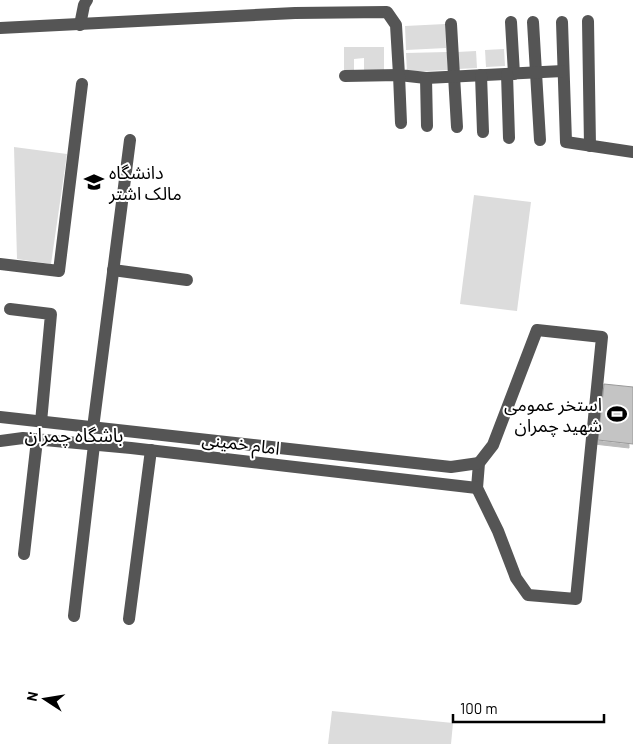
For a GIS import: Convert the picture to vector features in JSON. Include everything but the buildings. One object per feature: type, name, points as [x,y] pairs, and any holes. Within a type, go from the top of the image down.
[{"type":"street","points":[[80,24],[84,5],[88,0]]},
{"type":"street","points":[[0,28],[295,13],[387,12],[396,25],[401,123]]},
{"type":"street","points":[[588,21],[590,146]]},
{"type":"street","points":[[509,138],[511,22]]},
{"type":"street","points":[[533,22],[540,140]]},
{"type":"street","points":[[562,22],[566,142],[633,152]]},
{"type":"street","points":[[451,24],[457,127]]},
{"type":"street","points":[[345,76],[399,75],[426,78],[564,71]]},
{"type":"street","points":[[481,75],[483,132]]},
{"type":"street","points":[[426,78],[427,126]]},
{"type":"street","points":[[0,264],[59,271],[82,84]]},
{"type":"street","points":[[93,428],[130,140]]},
{"type":"street","points":[[113,270],[187,280]]},
{"type":"street","points":[[10,309],[51,314],[41,422]]},
{"type":"street","points":[[537,330],[602,337],[576,599],[528,594],[516,578],[498,531],[477,488],[478,463],[492,445],[537,330]]},
{"type":"street","points":[[0,417],[136,434],[451,467],[478,463]]},
{"type":"street","points":[[53,441],[54,424]]},
{"type":"street","points":[[135,448],[136,434]]},
{"type":"street","name":"امام خمینی","points":[[0,441],[23,438],[135,448],[477,488]]},
{"type":"street","points":[[24,554],[37,440]]},
{"type":"street","points":[[199,455],[200,441]]},
{"type":"street","points":[[74,616],[94,444]]},
{"type":"street","points":[[268,463],[269,447]]},
{"type":"street","points":[[129,619],[151,450]]},
{"type":"street","points":[[333,471],[335,454]]},
{"type":"street","points":[[397,478],[399,461]]},
{"type":"shaded area","points":[[445,24],[446,48],[406,50],[405,26]]},
{"type":"shaded area","points":[[344,47],[384,47],[384,75],[364,75],[364,58],[354,59],[354,75],[344,76]]},
{"type":"shaded area","points":[[504,49],[505,66],[486,67],[485,50]]},
{"type":"shaded area","points":[[476,51],[477,68],[458,69],[457,52]]},
{"type":"shaded area","points":[[447,52],[448,70],[407,72],[406,53]]},
{"type":"shaded area","points":[[14,147],[67,154],[51,264],[17,259]]},
{"type":"shaded area","points":[[474,195],[531,202],[517,311],[460,304]]},
{"type":"shaded area","points":[[332,711],[453,723],[451,744],[328,744]]},
{"type":"place","name":"دانشگاه مالک اشتر","points":[[94,182]]},
{"type":"place","name":"استخر عمومی شهید چمران","points":[[617,414]]},
{"type":"district","name":"باشگاه چمران","points":[[74,434]]}]
